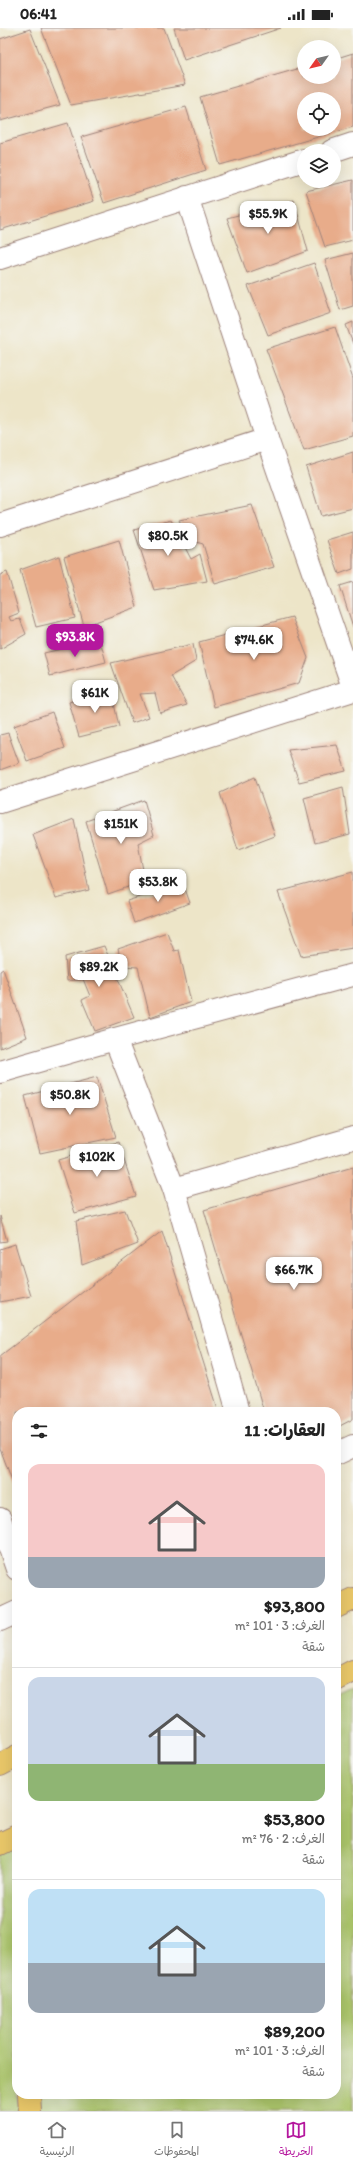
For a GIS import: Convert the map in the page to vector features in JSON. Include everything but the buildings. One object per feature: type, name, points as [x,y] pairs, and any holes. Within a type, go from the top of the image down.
[{"type":"highway","points":[[341,1605],[353,1599]]},
{"type":"highway","points":[[341,1678],[353,1672]]},
{"type":"highway","points":[[0,1765],[12,1759]]},
{"type":"highway","points":[[0,1844],[12,1838]]},
{"type":"highway","points":[[29,2099],[30,2111]]},
{"type":"street","points":[[341,148],[353,144]]},
{"type":"street","points":[[0,258],[297,162]]},
{"type":"street","points":[[0,802],[353,688],[267,439],[187,197]]},
{"type":"street","points":[[0,525],[267,439]]},
{"type":"street","points":[[0,1072],[115,1039],[353,976]]},
{"type":"street","points":[[115,1039],[174,1189],[237,1407]]},
{"type":"street","points":[[174,1189],[353,1138]]},
{"type":"street","points":[[341,1452],[353,1446]]},
{"type":"street","points":[[0,1519],[12,1554]]},
{"type":"street","points":[[0,1620],[12,1614]]},
{"type":"green space","points":[[353,1689],[353,2111],[40,2111],[39,2099],[341,2099],[341,1695]]},
{"type":"green space","points":[[12,1847],[12,2099],[18,2099],[20,2111],[0,2111],[0,1853]]}]
